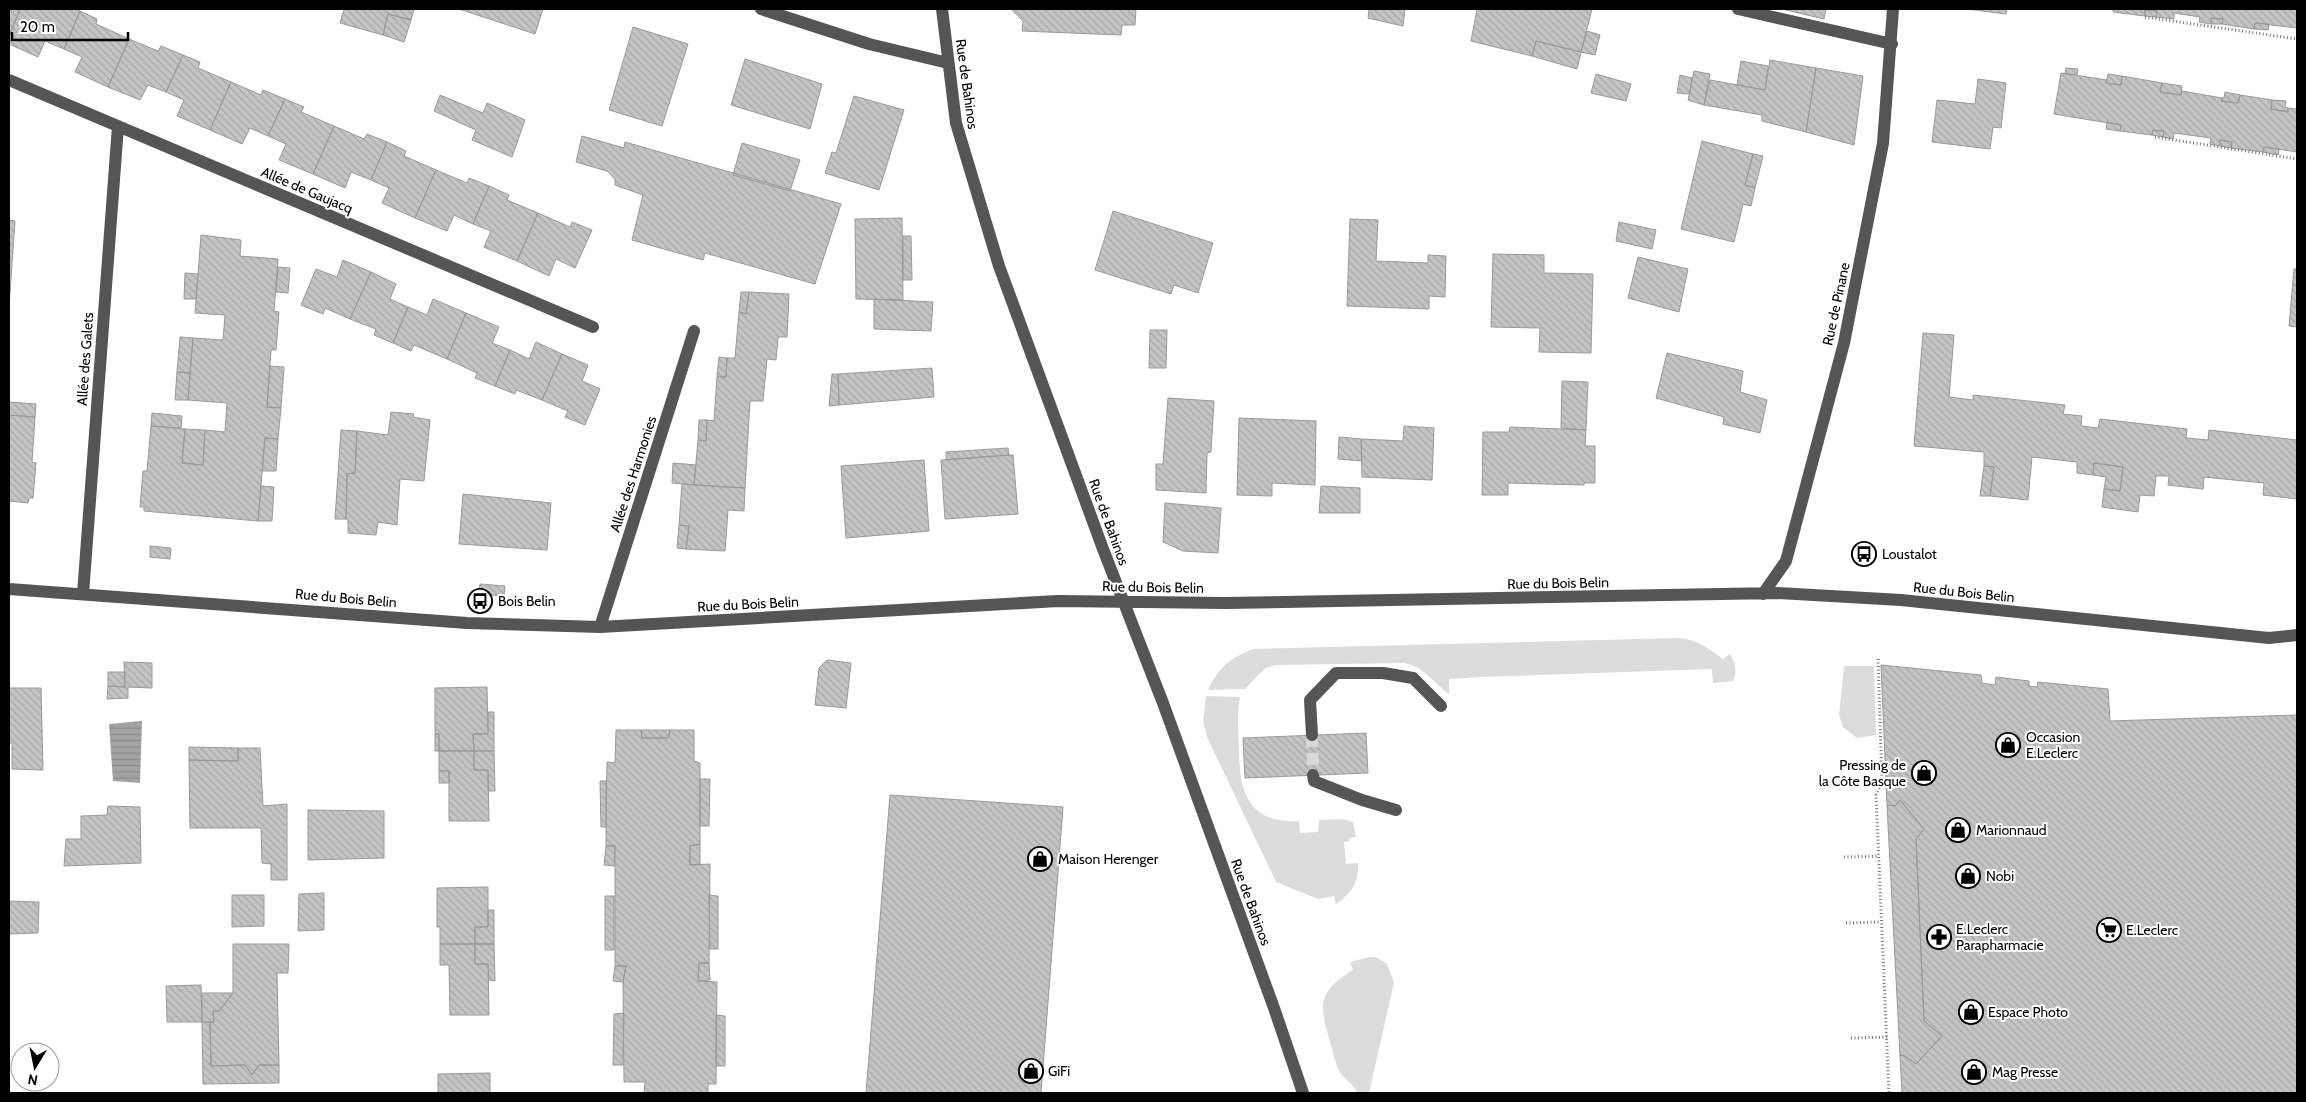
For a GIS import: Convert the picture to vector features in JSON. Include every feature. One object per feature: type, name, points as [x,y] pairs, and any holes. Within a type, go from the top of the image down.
[{"type":"street","points":[[761,9],[869,44],[948,63]]},
{"type":"street","name":"Rue de Bahinos","points":[[942,9],[956,123],[999,266],[1122,601],[1163,703],[1303,1093]]},
{"type":"street","points":[[1738,9],[1892,44]]},
{"type":"street","name":"Rue de Pinane","points":[[1763,594],[1786,561],[1844,343],[1883,143],[1892,44],[1893,9]]},
{"type":"street","name":"Allée de Gaujacq","points":[[9,80],[593,327]]},
{"type":"street","name":"Allée des Galets","points":[[83,594],[118,126]]},
{"type":"street","name":"Allée des Harmonies","points":[[600,627],[694,331]]},
{"type":"street","name":"Rue du Bois Belin","points":[[9,588],[467,623],[600,627],[1058,601],[1225,603],[1763,594],[1901,600],[2269,638],[2297,635]]},
{"type":"street","points":[[1312,735],[1310,700],[1336,673],[1382,673],[1413,678],[1441,706]]},
{"type":"street","points":[[1313,775],[1314,781],[1362,800],[1396,810]]},
{"type":"path","points":[[2145,17],[2297,39]]},
{"type":"path","points":[[2155,137],[2297,160]]},
{"type":"path","points":[[1878,659],[1882,782],[1876,795],[1889,1093]]},
{"type":"path","points":[[1844,857],[1879,856]]},
{"type":"path","points":[[1846,923],[1881,922]]},
{"type":"path","points":[[1850,1038],[1886,1037]]},
{"type":"shaded area","points":[[1677,638],[1696,642],[1723,659],[1730,654],[1735,668],[1733,681],[1713,683],[1712,669],[1481,677],[1449,679],[1449,694],[1418,668],[1405,663],[1276,665],[1266,668],[1245,689],[1208,690],[1216,675],[1226,664],[1253,649]]},
{"type":"shaded area","points":[[1844,666],[1874,666],[1876,735],[1857,738],[1843,727],[1839,715]]},
{"type":"shaded area","points":[[1206,696],[1240,697],[1238,722],[1241,777],[1244,790],[1257,810],[1268,817],[1299,821],[1300,833],[1318,832],[1319,820],[1344,819],[1353,822],[1356,837],[1349,838],[1350,841],[1344,842],[1346,864],[1358,863],[1356,882],[1346,896],[1336,904],[1334,896],[1318,899],[1276,882],[1207,737],[1203,722]]},
{"type":"shaded area","points":[[142,721],[140,783],[113,781],[109,724]]},
{"type":"shaded area","points":[[1376,957],[1387,964],[1394,983],[1369,1093],[1357,1093],[1354,1087],[1342,1075],[1337,1065],[1326,1029],[1323,1008],[1327,992],[1341,978],[1353,970],[1350,962]]},
{"type":"building","points":[[9,9],[20,9],[9,36]]},
{"type":"building","points":[[20,9],[74,9],[80,11],[64,49],[45,41],[38,57],[9,44],[9,36]]},
{"type":"building","points":[[344,9],[414,9],[411,20],[388,14],[383,35],[340,23]]},
{"type":"building","points":[[459,9],[543,9],[535,34]]},
{"type":"building","points":[[1011,9],[1136,9],[1135,25],[1122,25],[1121,35],[1022,31],[1023,21]]},
{"type":"building","points":[[1369,9],[1405,9],[1403,26],[1368,18]]},
{"type":"building","points":[[1477,9],[1592,9],[1581,52],[1536,41],[1532,56],[1471,41]]},
{"type":"building","points":[[1782,9],[1826,9],[1824,19]]},
{"type":"building","points":[[1967,9],[2007,9],[2006,14]]},
{"type":"building","points":[[2113,9],[2297,9],[2297,28],[2255,23],[2254,29],[2222,24],[2223,19],[2211,18],[2211,24],[2199,22],[2200,17],[2174,13],[2174,19],[2156,17],[2157,11],[2145,10],[2145,16],[2113,12]]},
{"type":"building","points":[[2145,10],[2157,11],[2156,17],[2145,16]]},
{"type":"building","points":[[80,11],[97,19],[96,24],[129,39],[108,87],[75,72],[82,57],[64,49]]},
{"type":"building","points":[[388,14],[411,20],[404,42],[383,35]]},
{"type":"building","points":[[2211,18],[2223,19],[2222,24],[2211,24]]},
{"type":"building","points":[[2255,23],[2269,24],[2268,30],[2254,29]]},
{"type":"building","points":[[633,27],[688,44],[662,126],[609,110]]},
{"type":"building","points":[[1587,31],[1600,35],[1595,55],[1581,52]]},
{"type":"building","points":[[129,39],[158,51],[161,46],[183,55],[166,92],[148,85],[140,100],[108,87]]},
{"type":"building","points":[[1536,41],[1581,52],[1577,69],[1532,56]]},
{"type":"building","points":[[183,55],[200,62],[198,68],[231,82],[210,130],[177,116],[184,100],[166,92]]},
{"type":"building","points":[[745,59],[822,84],[810,129],[731,105]]},
{"type":"building","points":[[1770,60],[1816,68],[1806,132],[1762,121],[1762,115],[1704,105],[1710,80],[1765,90]]},
{"type":"building","points":[[1741,61],[1768,66],[1765,90],[1737,85]]},
{"type":"building","points":[[1816,68],[1863,76],[1854,145],[1806,132]]},
{"type":"building","points":[[2066,68],[2078,69],[2077,75],[2065,74]]},
{"type":"building","points":[[1694,71],[1710,74],[1704,105],[1688,100]]},
{"type":"building","points":[[2061,73],[2107,80],[2106,83],[2121,85],[2122,76],[2162,83],[2160,92],[2181,95],[2182,91],[2222,98],[2221,101],[2238,103],[2240,95],[2272,100],[2271,109],[2288,112],[2288,108],[2297,109],[2297,152],[2264,147],[2263,152],[2231,148],[2232,142],[2220,140],[2220,146],[2210,144],[2211,138],[2174,133],[2173,139],[2163,137],[2164,131],[2153,130],[2152,135],[2120,131],[2121,125],[2054,114]]},
{"type":"building","points":[[1596,74],[1631,84],[1626,101],[1591,93]]},
{"type":"building","points":[[2108,74],[2122,76],[2121,85],[2106,83]]},
{"type":"building","points":[[1680,75],[1692,78],[1690,94],[1677,93]]},
{"type":"building","points":[[1978,79],[2006,83],[2001,128],[1993,127],[1990,149],[1932,142],[1937,100],[1975,104]]},
{"type":"building","points":[[231,82],[261,95],[263,90],[285,99],[268,136],[250,128],[242,144],[210,130]]},
{"type":"building","points":[[2162,83],[2182,86],[2181,95],[2160,92]]},
{"type":"building","points":[[2225,92],[2240,95],[2238,103],[2221,101],[2224,98]]},
{"type":"building","points":[[440,95],[483,113],[487,103],[525,120],[512,157],[472,140],[476,130],[434,111]]},
{"type":"building","points":[[854,96],[904,110],[879,190],[825,173],[832,152],[836,153]]},
{"type":"building","points":[[285,99],[304,107],[301,112],[334,126],[313,174],[279,160],[286,144],[268,136]]},
{"type":"building","points":[[2272,100],[2286,101],[2285,107],[2288,108],[2288,112],[2271,109]]},
{"type":"building","points":[[2107,122],[2121,125],[2120,131],[2106,129]]},
{"type":"building","points":[[334,126],[364,139],[367,134],[387,142],[371,180],[351,172],[345,188],[313,174]]},
{"type":"building","points":[[2153,130],[2164,131],[2163,137],[2152,135]]},
{"type":"building","points":[[582,136],[624,148],[625,142],[841,204],[815,284],[705,253],[703,260],[632,240],[643,195],[615,185],[615,179],[607,171],[576,162]]},
{"type":"building","points":[[2220,140],[2232,142],[2231,148],[2220,146]]},
{"type":"building","points":[[1702,141],[1753,154],[1745,185],[1755,188],[1751,206],[1743,204],[1734,242],[1681,229]]},
{"type":"building","points":[[387,142],[406,151],[404,156],[436,170],[415,218],[382,203],[389,188],[371,180]]},
{"type":"building","points":[[742,143],[800,160],[790,191],[733,175]]},
{"type":"building","points":[[2264,147],[2279,149],[2278,155],[2263,152]]},
{"type":"building","points":[[1753,154],[1763,156],[1755,188],[1745,185]]},
{"type":"building","points":[[436,170],[467,183],[469,178],[489,186],[473,224],[454,215],[447,231],[415,218]]},
{"type":"building","points":[[489,186],[509,195],[507,200],[538,213],[517,261],[484,247],[491,231],[473,224]]},
{"type":"building","points":[[1113,211],[1213,243],[1198,293],[1174,285],[1171,294],[1095,270]]},
{"type":"building","points":[[538,213],[570,227],[572,222],[592,230],[575,268],[556,259],[549,276],[517,261]]},
{"type":"building","points":[[902,218],[903,300],[856,299],[855,219]]},
{"type":"building","points":[[1350,219],[1378,220],[1376,261],[1428,263],[1428,255],[1446,256],[1445,297],[1429,296],[1429,309],[1347,306]]},
{"type":"building","points":[[9,220],[15,221],[9,307]]},
{"type":"building","points":[[1619,222],[1656,230],[1652,249],[1616,241]]},
{"type":"building","points":[[201,235],[241,240],[240,256],[278,259],[274,311],[279,312],[276,350],[271,350],[267,407],[281,408],[278,439],[265,438],[258,521],[144,511],[144,507],[140,507],[143,471],[147,471],[151,426],[185,429],[182,463],[203,465],[205,430],[225,432],[227,403],[188,400],[193,338],[223,340],[225,315],[195,313]]},
{"type":"building","points":[[903,236],[911,236],[912,280],[903,280]]},
{"type":"building","points":[[1493,254],[1544,255],[1544,273],[1593,274],[1591,353],[1539,352],[1540,328],[1491,327]]},
{"type":"building","points":[[1638,257],[1688,269],[1679,312],[1628,298]]},
{"type":"building","points":[[343,260],[371,272],[350,319],[325,308],[323,314],[301,305],[316,269],[337,277]]},
{"type":"building","points":[[278,267],[290,268],[288,293],[276,292]]},
{"type":"building","points":[[2294,269],[2297,269],[2297,327],[2289,326]]},
{"type":"building","points":[[371,272],[396,284],[390,299],[408,307],[393,343],[374,335],[376,329],[350,319]]},
{"type":"building","points":[[185,273],[198,274],[196,299],[184,299]]},
{"type":"building","points":[[741,292],[749,292],[746,314],[739,312]]},
{"type":"building","points":[[749,292],[789,294],[787,337],[778,337],[776,360],[767,359],[763,401],[750,401],[745,488],[694,485],[698,440],[706,441],[707,420],[714,421],[717,377],[726,377],[727,358],[735,358],[739,312],[746,314]]},
{"type":"building","points":[[433,299],[466,313],[447,359],[414,345],[411,351],[393,343],[408,307],[427,315]]},
{"type":"building","points":[[874,299],[933,302],[931,331],[874,329]]},
{"type":"building","points":[[466,313],[499,327],[492,343],[510,350],[495,386],[475,378],[477,373],[447,359]]},
{"type":"building","points":[[1150,330],[1167,330],[1166,368],[1149,368]]},
{"type":"building","points":[[1923,333],[1954,335],[1949,397],[1973,400],[1973,395],[2065,405],[2063,414],[2082,416],[2081,426],[2098,428],[2100,419],[2187,429],[2186,438],[2208,440],[2209,430],[2297,440],[2297,499],[2263,495],[2264,483],[2204,477],[2203,489],[2168,485],[2169,476],[2156,476],[2154,496],[2140,495],[2138,512],[2102,507],[2104,489],[2120,491],[2123,467],[2094,463],[2093,475],[2077,473],[2077,462],[2032,457],[2028,500],[1990,496],[1994,467],[1984,466],[1984,452],[1914,446]]},
{"type":"building","points":[[180,337],[193,338],[190,373],[177,372]]},
{"type":"building","points":[[536,342],[562,354],[542,400],[516,390],[515,394],[495,386],[510,350],[529,359]]},
{"type":"building","points":[[1667,353],[1743,371],[1740,392],[1767,400],[1760,433],[1723,424],[1724,417],[1656,398]]},
{"type":"building","points":[[562,354],[588,365],[582,381],[600,389],[585,425],[565,417],[568,411],[542,400]]},
{"type":"building","points":[[719,357],[727,358],[726,377],[717,377]]},
{"type":"building","points":[[270,366],[284,367],[281,408],[267,407]]},
{"type":"building","points":[[932,368],[934,397],[839,405],[838,374]]},
{"type":"building","points":[[177,372],[190,373],[188,400],[175,400]]},
{"type":"building","points":[[832,374],[838,374],[839,405],[829,406]]},
{"type":"building","points":[[1562,381],[1588,382],[1586,430],[1561,428]]},
{"type":"building","points":[[1168,398],[1214,401],[1211,452],[1207,453],[1206,493],[1156,490],[1156,464],[1163,464]]},
{"type":"building","points":[[9,402],[36,404],[35,417],[9,415]]},
{"type":"building","points":[[391,412],[414,414],[413,417],[430,420],[424,481],[400,479],[397,525],[378,522],[376,535],[348,533],[348,520],[346,519],[347,474],[355,473],[357,431],[388,435]]},
{"type":"building","points":[[152,413],[182,416],[181,428],[151,426]]},
{"type":"building","points":[[9,415],[35,417],[32,462],[36,463],[33,498],[29,498],[28,503],[9,501]]},
{"type":"building","points":[[1239,418],[1316,421],[1315,485],[1272,483],[1272,496],[1237,495]]},
{"type":"building","points":[[699,420],[707,420],[706,441],[698,440]]},
{"type":"building","points":[[1404,426],[1434,428],[1432,480],[1362,477],[1361,439],[1403,441]]},
{"type":"building","points":[[1510,427],[1586,430],[1585,446],[1595,446],[1595,483],[1584,483],[1584,485],[1508,483],[1508,495],[1482,495],[1483,432],[1509,432]]},
{"type":"building","points":[[185,429],[205,430],[203,465],[182,463]]},
{"type":"building","points":[[341,430],[357,431],[355,473],[347,474],[346,519],[335,519]]},
{"type":"building","points":[[1339,437],[1361,439],[1362,461],[1338,459]]},
{"type":"building","points":[[265,438],[278,439],[276,471],[262,471]]},
{"type":"building","points":[[1008,448],[1009,455],[946,460],[946,452]]},
{"type":"building","points":[[1013,455],[1018,514],[945,519],[941,460]]},
{"type":"building","points":[[924,460],[929,531],[846,538],[841,466]]},
{"type":"building","points":[[673,463],[696,465],[694,485],[672,483]]},
{"type":"building","points":[[2094,463],[2123,467],[2120,491],[2104,489],[2106,477],[2093,475]]},
{"type":"building","points":[[1984,466],[1994,467],[1990,496],[1980,496]]},
{"type":"building","points":[[682,484],[745,488],[744,511],[728,510],[725,551],[686,549],[689,526],[679,525]]},
{"type":"building","points":[[261,486],[274,487],[272,521],[258,521]]},
{"type":"building","points":[[1321,486],[1360,488],[1360,513],[1319,513]]},
{"type":"building","points":[[463,494],[551,503],[547,550],[459,544]]},
{"type":"building","points":[[1165,503],[1221,508],[1218,553],[1183,551],[1163,542]]},
{"type":"building","points":[[679,525],[689,526],[686,549],[677,548]]},
{"type":"building","points":[[150,546],[171,548],[170,559],[150,557]]},
{"type":"building","points":[[480,584],[505,586],[504,596],[479,594]]},
{"type":"building","points":[[827,660],[851,663],[846,708],[815,705],[819,668]]},
{"type":"building","points":[[124,662],[152,663],[152,688],[128,687],[128,698],[107,699],[108,686],[125,687]]},
{"type":"building","name":"E.Leclerc","points":[[1881,665],[1981,675],[1982,683],[1995,685],[1996,677],[2029,681],[2029,686],[2037,687],[2038,682],[2108,689],[2110,721],[2297,715],[2297,1093],[1902,1093],[1900,1055],[1905,1056],[1916,1064],[1942,1036],[1924,1021],[1916,839],[1924,829],[1900,800],[1895,806],[1887,805]]},
{"type":"building","points":[[108,672],[125,672],[125,687],[108,686]]},
{"type":"building","points":[[487,687],[488,734],[473,734],[474,751],[439,751],[439,734],[435,734],[435,688]]},
{"type":"building","points":[[9,688],[41,688],[43,770],[12,769],[12,743],[9,743]]},
{"type":"building","points":[[488,712],[494,712],[494,751],[474,751],[473,734],[488,734]]},
{"type":"building","points":[[616,730],[641,730],[642,738],[668,738],[670,730],[694,730],[694,761],[700,763],[700,844],[690,846],[690,865],[710,864],[709,963],[699,963],[698,981],[717,982],[716,1084],[708,1084],[708,1093],[644,1093],[645,1082],[624,1082],[623,982],[626,966],[615,966],[615,846],[606,846],[607,762],[615,763]]},
{"type":"building","points":[[641,730],[670,730],[668,738],[642,738]]},
{"type":"building","points":[[1366,733],[1368,773],[1245,778],[1243,738]]},
{"type":"building","points":[[435,734],[439,734],[439,751],[435,751]]},
{"type":"building","points":[[189,747],[238,748],[238,761],[189,760]]},
{"type":"building","points":[[238,748],[260,748],[263,806],[287,804],[287,880],[271,880],[271,864],[262,863],[261,828],[190,828],[189,760],[238,761]]},
{"type":"building","points":[[439,751],[474,751],[474,770],[488,770],[489,821],[449,821],[449,771],[439,771]]},
{"type":"building","points":[[474,751],[494,751],[495,791],[488,791],[488,770],[474,770]]},
{"type":"building","points":[[439,771],[449,771],[449,783],[439,783]]},
{"type":"building","points":[[700,779],[710,779],[709,826],[700,826]]},
{"type":"building","points":[[600,781],[606,781],[606,827],[601,827]]},
{"type":"building","points":[[890,795],[1063,807],[1041,1093],[866,1093]]},
{"type":"building","points":[[1900,800],[1924,829],[1916,839],[1924,1021],[1942,1036],[1916,1064],[1905,1056],[1900,1055],[1887,805],[1895,806]]},
{"type":"building","points":[[108,806],[140,807],[141,863],[64,866],[66,839],[81,839],[81,816],[107,815]]},
{"type":"building","points":[[308,810],[384,811],[384,858],[308,860]]},
{"type":"building","points":[[700,844],[700,864],[690,865],[690,846]]},
{"type":"building","points":[[606,846],[615,846],[614,866],[604,865]]},
{"type":"building","points":[[488,887],[488,927],[475,927],[475,944],[440,944],[440,927],[437,927],[437,888]]},
{"type":"building","points":[[324,893],[324,930],[298,931],[299,894]]},
{"type":"building","points":[[232,895],[264,895],[264,926],[232,927]]},
{"type":"building","points":[[709,895],[718,896],[718,949],[710,949]]},
{"type":"building","points":[[605,896],[614,896],[614,950],[605,950]]},
{"type":"building","points":[[9,901],[39,902],[38,933],[9,934]]},
{"type":"building","points":[[488,910],[494,910],[494,944],[475,944],[475,927],[488,927]]},
{"type":"building","points":[[233,944],[289,944],[288,973],[277,973],[279,1065],[259,1065],[252,1075],[245,1065],[211,1066],[210,1022],[214,1022],[213,1011],[219,1011],[233,993]]},
{"type":"building","points":[[440,944],[475,944],[475,964],[488,964],[489,1015],[450,1015],[449,965],[440,965]]},
{"type":"building","points":[[475,944],[494,944],[495,981],[489,980],[488,964],[475,964]]},
{"type":"building","points":[[699,963],[709,963],[710,980],[698,981]]},
{"type":"building","points":[[615,966],[626,966],[623,982],[613,981]]},
{"type":"building","points":[[201,985],[202,1022],[167,1022],[166,986]]},
{"type":"building","points":[[202,993],[233,993],[219,1011],[213,1011],[214,1022],[202,1022]]},
{"type":"building","points":[[624,1013],[623,1065],[613,1065],[614,1014]]},
{"type":"building","points":[[716,1015],[725,1016],[725,1066],[716,1066]]},
{"type":"building","points":[[202,1022],[210,1022],[211,1066],[245,1065],[252,1075],[259,1065],[279,1065],[279,1083],[203,1084]]},
{"type":"building","points":[[490,1073],[490,1093],[438,1093],[438,1074]]},
{"type":"tunnel","points":[[1312,735],[1313,775]]},
{"type":"place","name":"Loustalot","points":[[1864,554]]},
{"type":"place","name":"Bois Belin","points":[[480,601]]},
{"type":"place","name":"Occasion E.Leclerc","points":[[2008,745]]},
{"type":"place","name":"Pressing de la Côte Basque","points":[[1924,773]]},
{"type":"place","name":"Marionnaud","points":[[1958,830]]},
{"type":"place","name":"Maison Herenger","points":[[1040,859]]},
{"type":"place","name":"Nobi","points":[[1968,876]]},
{"type":"place","name":"E.Leclerc","points":[[2109,930]]},
{"type":"place","name":"E.Leclerc Parapharmacie","points":[[1939,937]]},
{"type":"place","name":"Espace Photo","points":[[1971,1012]]},
{"type":"place","name":"GiFi","points":[[1031,1071]]},
{"type":"place","name":"Mag Presse","points":[[1974,1072]]}]
